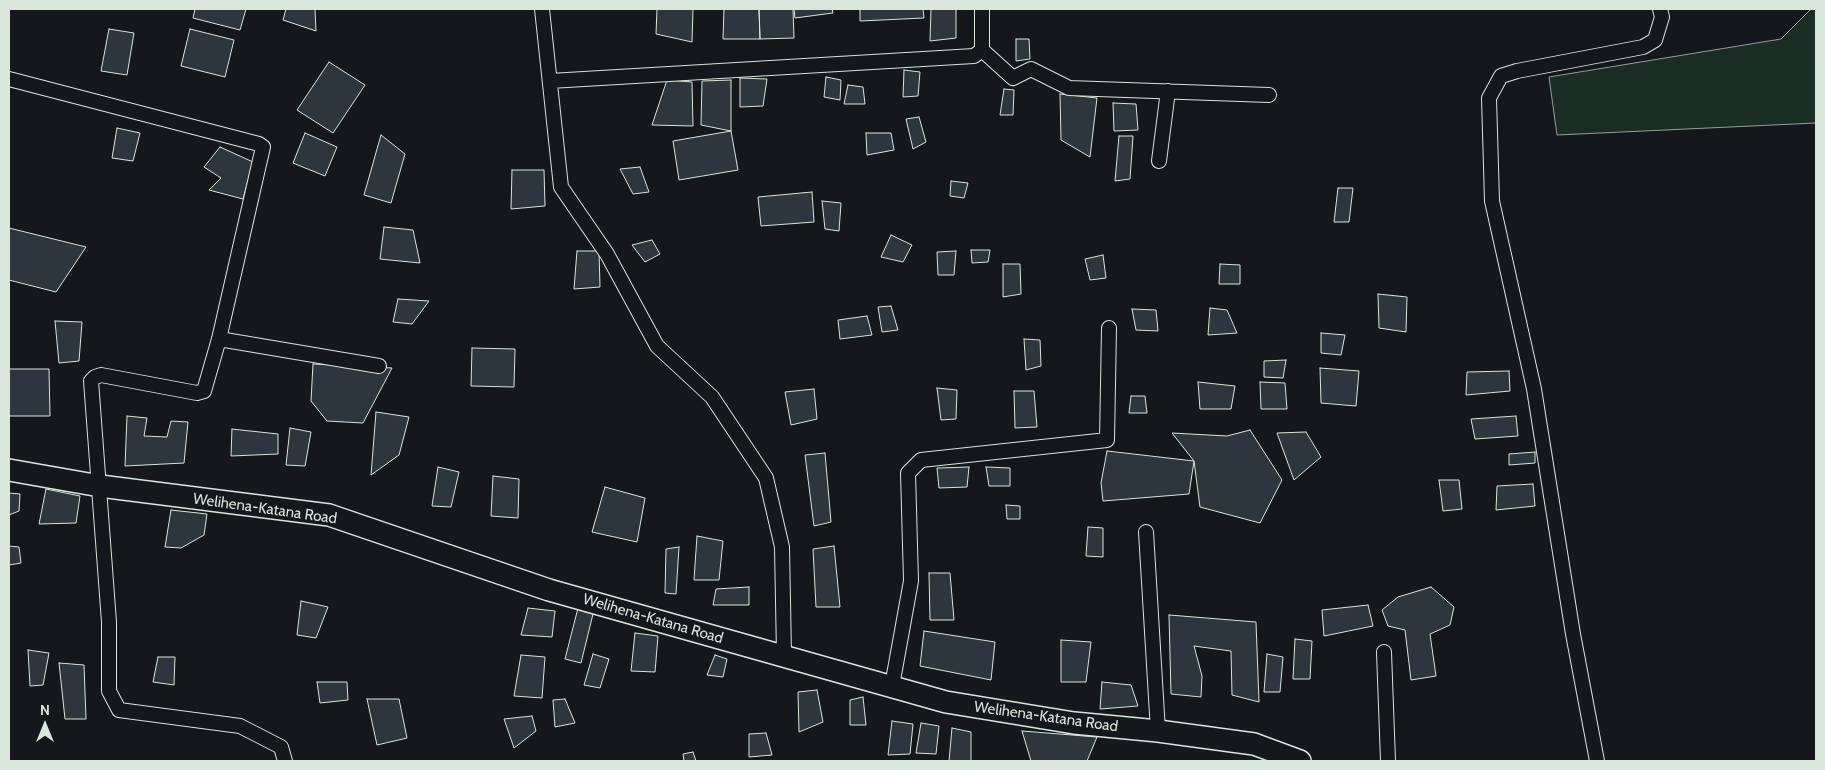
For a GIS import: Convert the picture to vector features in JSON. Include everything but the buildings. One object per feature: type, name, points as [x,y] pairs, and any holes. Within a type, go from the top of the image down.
[{"type":"main road","name":"Welihena-Katana Road","points":[[9,470],[100,486],[328,515],[548,590],[946,702],[1074,723],[1158,731],[1254,744],[1300,761]]},
{"type":"street","points":[[542,9],[561,187],[607,254],[657,346],[712,397],[766,478],[782,547],[784,655]]},
{"type":"street","points":[[982,9],[982,50],[1013,78],[1031,69],[1069,88],[1269,95]]},
{"type":"street","points":[[1597,761],[1534,389],[1492,202],[1489,98],[1501,76],[1517,71],[1643,47],[1655,40],[1662,17],[1660,9]]},
{"type":"street","points":[[550,80],[974,56],[982,50]]},
{"type":"street","points":[[9,79],[258,144],[263,147],[204,391],[197,393],[101,374],[92,381],[109,622],[110,690],[120,710],[240,726],[281,747],[285,761]]},
{"type":"street","points":[[1159,161],[1168,91]]},
{"type":"street","points":[[892,686],[911,581],[908,473],[921,460],[1107,440],[1109,328]]},
{"type":"street","points":[[218,339],[379,366]]},
{"type":"street","points":[[1146,532],[1158,731]]},
{"type":"street","points":[[1384,652],[1388,761]]},
{"type":"green space","points":[[1811,9],[1816,9],[1816,123],[1557,135],[1549,77],[1781,39]]}]
